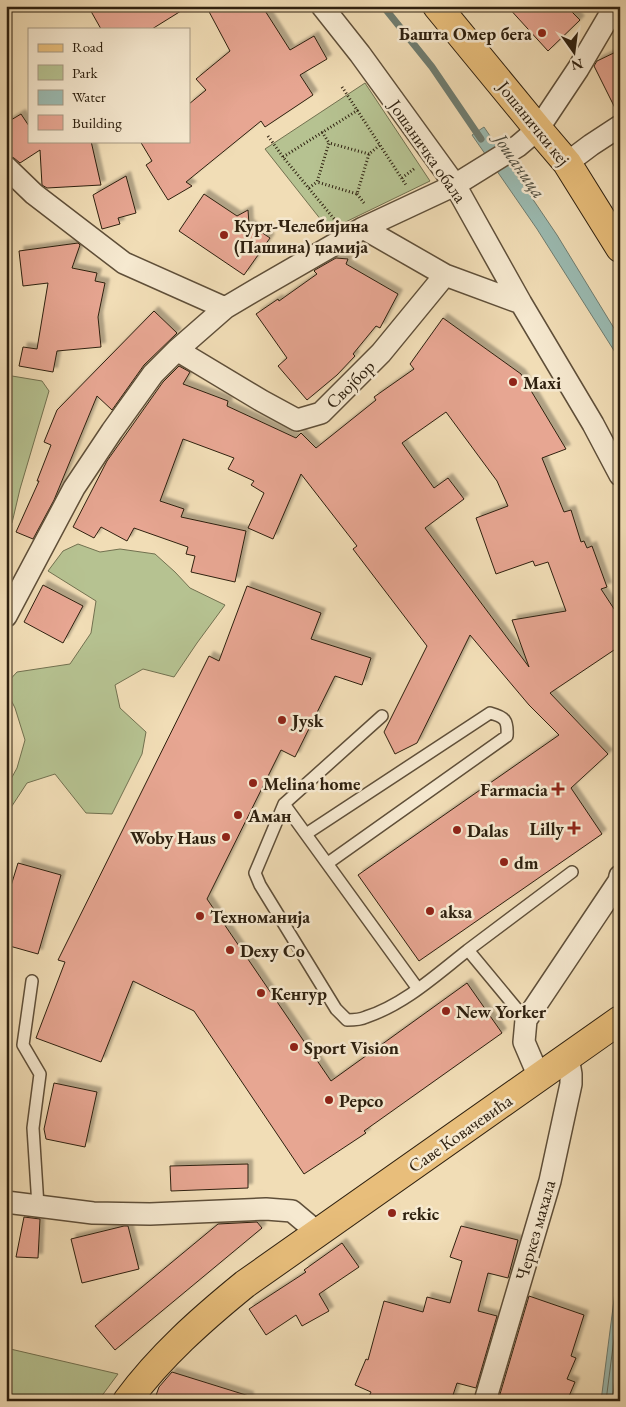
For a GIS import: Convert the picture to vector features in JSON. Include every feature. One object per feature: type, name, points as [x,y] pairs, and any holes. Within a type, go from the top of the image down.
[{"type":"main road","name":"Јошанички кеј","points":[[437,6],[528,138],[567,163],[620,248]]},
{"type":"main road","name":"Саве Ковачевића","points":[[127,1401],[162,1357],[245,1284],[611,1026]]},
{"type":"street","name":"Јошаничка обала","points":[[322,6],[360,54],[455,185],[521,303]]},
{"type":"street","points":[[6,616],[74,488],[153,374],[177,350],[226,308],[363,228],[455,185],[528,138],[578,69],[615,6]]},
{"type":"street","points":[[567,163],[620,126]]},
{"type":"street","points":[[6,167],[34,194],[124,263],[226,308]]},
{"type":"street","points":[[363,228],[445,275],[521,303],[593,424],[620,475]]},
{"type":"street","name":"Својбор","points":[[177,350],[297,420],[321,413],[381,353],[445,275]]},
{"type":"street","points":[[539,1077],[524,1042],[526,1020],[619,881],[620,876]]},
{"type":"street","name":"Черкез махала","points":[[485,1401],[550,1181],[571,1084],[568,1057]]},
{"type":"street","points":[[6,1202],[93,1213],[150,1214],[266,1209],[292,1211],[317,1232]]},
{"type":"lane","points":[[306,834],[490,712],[506,720],[507,736],[328,863]]},
{"type":"lane","points":[[382,716],[284,804],[255,873],[260,885],[336,1010],[347,1020],[365,1018],[392,1006],[572,872]]},
{"type":"lane","points":[[284,804],[418,988]]},
{"type":"lane","points":[[468,950],[526,1020]]},
{"type":"lane","points":[[32,981],[23,1045],[40,1074],[33,1128],[38,1206]]},
{"type":"path","points":[[342,87],[410,191]]},
{"type":"path","points":[[283,157],[358,110]]},
{"type":"path","points":[[322,132],[329,142],[369,154]]},
{"type":"path","points":[[268,136],[283,157],[340,225]]},
{"type":"path","points":[[309,188],[317,182],[329,142]]},
{"type":"path","points":[[357,194],[369,154],[380,144]]},
{"type":"path","points":[[317,182],[357,194],[365,206]]},
{"type":"green space","points":[[365,83],[430,181],[329,230],[265,149]]},
{"type":"green space","points":[[6,375],[42,381],[49,391],[12,523],[6,526]]},
{"type":"green space","points":[[78,544],[100,552],[120,549],[155,554],[190,588],[225,605],[174,677],[143,669],[115,685],[120,708],[146,732],[142,754],[112,814],[86,813],[55,774],[27,783],[8,812],[6,809],[6,788],[17,768],[25,740],[15,708],[6,690],[6,684],[17,672],[70,664],[91,633],[96,601],[48,571],[63,551]]},
{"type":"green space","points":[[6,1348],[118,1374],[98,1401],[6,1401]]},
{"type":"water","points":[[484,127],[557,235],[620,338],[620,360],[537,229],[472,135]]},
{"type":"water","points":[[620,1253],[620,1401],[601,1401]]},
{"type":"building","points":[[88,6],[189,6],[154,28],[100,28]]},
{"type":"building","points":[[206,6],[262,6],[290,50],[314,36],[327,59],[300,75],[313,95],[265,127],[261,121],[186,182],[192,186],[168,200],[146,165],[152,161],[141,142],[190,142],[190,103],[206,90],[196,79],[230,51]]},
{"type":"building","points":[[507,6],[566,6],[580,20],[548,51]]},
{"type":"building","points":[[620,50],[620,114],[618,114],[594,66],[597,61]]},
{"type":"building","points":[[21,114],[28,124],[28,142],[91,142],[101,185],[47,188],[42,185],[40,150],[20,163],[6,155],[6,123]]},
{"type":"building","points":[[126,176],[136,213],[118,218],[120,224],[102,229],[93,195]]},
{"type":"building","name":"Курт-Челебијина (Пашина) џамија","points":[[204,194],[237,216],[248,210],[249,224],[270,238],[244,275],[179,231]]},
{"type":"building","points":[[78,243],[80,245],[72,268],[97,273],[95,281],[105,283],[98,317],[101,347],[57,351],[53,372],[19,366],[23,347],[37,349],[48,283],[23,286],[19,251]]},
{"type":"building","points":[[336,258],[348,259],[346,264],[398,294],[380,328],[376,326],[353,354],[355,356],[337,375],[307,400],[278,366],[287,358],[256,314],[278,299],[279,301],[317,274],[315,270]]},
{"type":"building","points":[[154,311],[177,333],[144,365],[112,410],[97,396],[54,500],[33,539],[16,532],[39,481],[37,481],[51,445],[44,442],[57,410]]},
{"type":"building","points":[[443,318],[521,374],[566,449],[542,458],[564,512],[571,510],[581,542],[584,541],[587,548],[592,546],[607,587],[601,589],[620,618],[620,646],[550,693],[608,754],[571,788],[602,834],[419,961],[358,875],[559,735],[529,705],[470,635],[417,743],[395,754],[384,732],[427,646],[353,549],[357,546],[301,474],[273,539],[248,528],[264,493],[251,485],[254,481],[228,469],[234,458],[183,439],[160,501],[184,509],[181,517],[246,531],[235,582],[191,572],[195,556],[186,554],[188,547],[134,528],[127,541],[101,527],[94,538],[73,527],[107,461],[163,382],[179,366],[190,372],[183,384],[228,401],[227,406],[296,438],[301,433],[316,448],[376,400],[374,397],[414,369],[410,364]],"holes":[[[446,412],[497,481],[508,506],[476,518],[496,574],[533,561],[535,566],[548,562],[566,611],[512,620],[529,667],[425,528],[464,499],[448,478],[434,488],[402,443]]]},
{"type":"building","points":[[43,585],[83,606],[63,643],[24,622]]},
{"type":"building","points":[[247,586],[321,613],[311,639],[371,658],[362,685],[335,676],[295,757],[281,750],[207,899],[331,1081],[467,983],[502,1033],[364,1131],[366,1133],[304,1174],[194,1011],[133,981],[101,1062],[36,1038],[65,962],[58,960],[209,656],[219,661]]},
{"type":"building","points":[[18,863],[61,875],[38,954],[6,945],[6,902]]},
{"type":"building","points":[[54,1083],[97,1092],[85,1147],[46,1139],[44,1129]]},
{"type":"building","points":[[248,1164],[248,1188],[171,1191],[170,1166]]},
{"type":"building","points":[[24,1217],[40,1219],[38,1258],[16,1257]]},
{"type":"building","points":[[257,1222],[262,1228],[115,1350],[95,1326],[218,1224]]},
{"type":"building","points":[[128,1226],[139,1269],[82,1283],[71,1239]]},
{"type":"building","points":[[461,1226],[518,1240],[508,1278],[488,1273],[478,1311],[497,1316],[476,1388],[457,1383],[451,1401],[367,1401],[371,1392],[355,1385],[366,1359],[368,1360],[384,1301],[423,1312],[427,1297],[450,1303],[462,1261],[450,1257]]},
{"type":"building","points":[[342,1243],[359,1267],[319,1294],[329,1311],[302,1326],[296,1315],[266,1335],[249,1309],[306,1272],[304,1270]]},
{"type":"building","points":[[529,1296],[584,1315],[571,1356],[576,1358],[567,1379],[575,1382],[567,1401],[498,1401]]},
{"type":"building","points":[[172,1372],[249,1396],[249,1401],[154,1401],[159,1387]]},
{"type":"waterway","name":"Јошаница","points":[[383,6],[432,67],[481,139]]},
{"type":"place","name":"Башта Омер бега","points":[[542,33]]},
{"type":"place","name":"Курт-Челебијина (Пашина) џамија","points":[[224,235]]},
{"type":"place","name":"Maxi","points":[[513,382]]},
{"type":"place","name":"Jysk","points":[[282,720]]},
{"type":"place","name":"Melina home","points":[[253,783]]},
{"type":"place","name":"Farmacia","points":[[558,789]]},
{"type":"place","name":"Аман","points":[[238,815]]},
{"type":"place","name":"Lilly","points":[[574,828]]},
{"type":"place","name":"Dalas","points":[[457,830]]},
{"type":"place","name":"Woby Haus","points":[[226,837]]},
{"type":"place","name":"dm","points":[[504,862]]},
{"type":"place","name":"aksa","points":[[430,911]]},
{"type":"place","name":"Техноманија","points":[[200,916]]},
{"type":"place","name":"Dexy Co","points":[[230,950]]},
{"type":"place","name":"Кенгур","points":[[261,993]]},
{"type":"place","name":"New Yorker","points":[[446,1011]]},
{"type":"place","name":"Sport Vision","points":[[294,1047]]},
{"type":"place","name":"Pepco","points":[[329,1100]]},
{"type":"place","name":"rekic","points":[[392,1213]]}]
